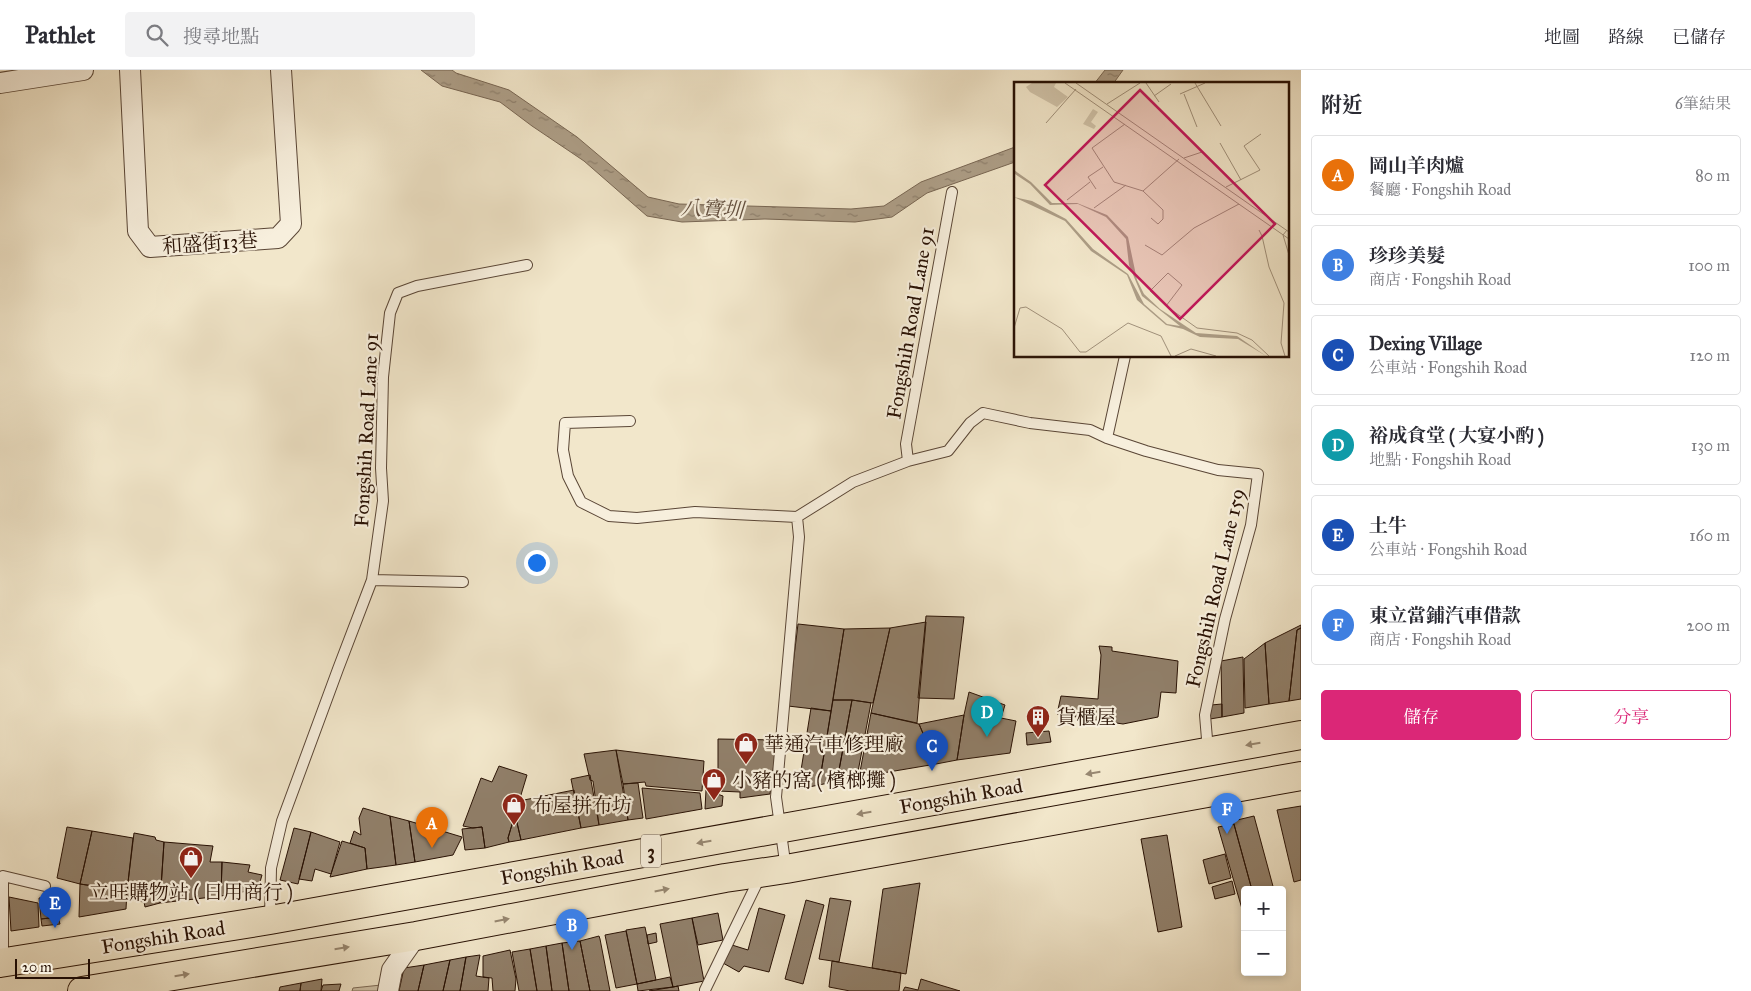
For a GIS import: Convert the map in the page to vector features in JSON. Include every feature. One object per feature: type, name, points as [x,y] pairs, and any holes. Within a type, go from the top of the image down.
[{"type":"main road","name":"Fongshih Road","points":[[2,963],[270,920],[1301,735]]},
{"type":"main road","name":"Fongshih Road","points":[[82,991],[416,936],[715,880],[1301,776]]},
{"type":"street","points":[[0,83],[83,70]]},
{"type":"street","name":"和盛街13巷","points":[[130,70],[138,231],[150,247],[278,238],[291,224],[281,70]]},
{"type":"street","points":[[388,991],[392,970],[416,936]]},
{"type":"lane","name":"Fongshih Road Lane 91","points":[[908,461],[906,444],[952,192]]},
{"type":"lane","name":"Fongshih Road Lane 91","points":[[270,920],[271,868],[282,821],[372,580],[383,501],[381,468],[383,377],[390,313],[398,293],[417,286],[526,265]]},
{"type":"lane","points":[[1107,438],[1125,358]]},
{"type":"lane","name":"Fongshih Road Lane 159","points":[[908,461],[948,451],[970,423],[983,413],[1030,423],[1090,430],[1107,438],[1146,451],[1218,470],[1258,474],[1251,525],[1225,620],[1205,715],[1208,752]]},
{"type":"lane","points":[[630,421],[565,423],[562,450],[568,476],[581,502],[610,516],[637,518],[695,512],[797,517],[853,482],[908,461]]},
{"type":"lane","points":[[705,990],[774,871],[780,828],[776,797],[799,537],[797,517]]},
{"type":"lane","points":[[372,580],[462,582]]},
{"type":"lane","points":[[2,963],[1,875],[45,886]]},
{"type":"shaded area","points":[[381,985],[380,991],[352,991],[353,988]]},
{"type":"water","name":"八寶圳","points":[[421,70],[452,70],[456,73],[509,90],[577,137],[648,197],[679,204],[851,209],[884,206],[921,182],[1014,147],[1014,162],[927,193],[892,217],[855,222],[765,219],[682,222],[647,216],[584,161],[500,102],[442,86]]},
{"type":"water","points":[[1105,70],[1123,70],[1114,82],[1096,82]]},
{"type":"building","points":[[926,616],[964,617],[954,699],[918,698]]},
{"type":"building","points":[[926,622],[917,723],[871,713],[890,628]]},
{"type":"building","points":[[798,624],[844,629],[831,711],[788,706]]},
{"type":"building","points":[[1301,625],[1301,628],[1297,630],[1289,701],[1269,704],[1265,643]]},
{"type":"building","points":[[890,628],[873,703],[833,700],[844,629]]},
{"type":"building","points":[[1301,628],[1301,699],[1289,701],[1297,630]]},
{"type":"building","points":[[1265,643],[1269,704],[1245,708],[1244,659]]},
{"type":"building","points":[[1099,646],[1112,647],[1112,651],[1178,661],[1176,693],[1161,692],[1158,717],[1123,724],[1057,714],[1061,696],[1098,699],[1101,655]]},
{"type":"building","points":[[1243,657],[1244,713],[1222,717],[1221,661]]},
{"type":"building","points":[[969,692],[1005,705],[1001,718],[1016,721],[1010,753],[957,760]]},
{"type":"building","points":[[833,700],[852,700],[837,781],[819,785]]},
{"type":"building","points":[[852,700],[871,703],[857,777],[837,781]]},
{"type":"building","points":[[1222,704],[1222,717],[1210,719],[1211,705]]},
{"type":"building","points":[[811,708],[831,711],[819,785],[798,789]]},
{"type":"building","points":[[871,713],[919,724],[936,764],[859,777]]},
{"type":"building","points":[[964,715],[957,760],[936,764],[919,724]]},
{"type":"building","name":"貨櫃屋","points":[[1049,731],[1051,742],[1027,745],[1026,733]]},
{"type":"building","name":"華通汽車修理廠","points":[[718,739],[777,740],[770,794],[740,798],[740,792],[718,791]]},
{"type":"building","points":[[616,750],[628,820],[599,825],[593,781],[590,780],[584,754]]},
{"type":"building","points":[[616,750],[704,761],[702,791],[646,786],[645,782],[623,784]]},
{"type":"building","points":[[499,766],[527,775],[508,838],[509,842],[485,848],[482,827],[463,826],[481,778],[492,782]]},
{"type":"building","points":[[590,775],[599,825],[581,828],[571,779]]},
{"type":"building","points":[[638,783],[643,818],[628,820],[623,784]]},
{"type":"building","points":[[642,788],[700,793],[702,809],[646,819]]},
{"type":"building","points":[[574,790],[581,828],[521,840],[515,814],[519,801]]},
{"type":"building","name":"小豬的窩 ( 檳榔攤 )","points":[[706,790],[723,796],[722,806],[705,809]]},
{"type":"building","points":[[1301,806],[1301,880],[1294,882],[1277,810]]},
{"type":"building","points":[[363,808],[390,816],[396,865],[367,869],[365,848],[350,843],[354,831],[361,835],[359,818]]},
{"type":"building","name":"布屋拼布坊","points":[[515,814],[521,840],[509,842],[508,838]]},
{"type":"building","points":[[390,816],[409,821],[415,862],[396,865]]},
{"type":"building","points":[[1254,816],[1273,886],[1251,886],[1233,821]]},
{"type":"building","points":[[409,821],[462,837],[453,855],[415,862]]},
{"type":"building","points":[[1234,824],[1251,886],[1241,886],[1241,905],[1218,827]]},
{"type":"building","points":[[67,827],[92,831],[80,884],[57,878]]},
{"type":"building","points":[[482,827],[485,848],[465,850],[462,829]]},
{"type":"building","points":[[294,828],[311,832],[298,884],[280,880]]},
{"type":"building","points":[[92,831],[133,838],[127,891],[80,884]]},
{"type":"building","points":[[311,832],[340,842],[331,874],[315,869],[312,881],[299,879]]},
{"type":"building","points":[[134,833],[155,837],[156,840],[164,842],[160,903],[145,907],[144,902],[126,899]]},
{"type":"building","points":[[1167,835],[1182,927],[1158,932],[1141,839]]},
{"type":"building","points":[[342,841],[365,848],[367,869],[330,877]]},
{"type":"building","name":"立旺購物站 ( 日用商行 )","points":[[164,842],[213,846],[210,862],[222,862],[221,896],[160,903]]},
{"type":"building","points":[[1225,854],[1231,878],[1209,884],[1203,860]]},
{"type":"building","points":[[222,862],[250,865],[248,872],[262,875],[258,889],[221,896]]},
{"type":"building","points":[[1232,881],[1235,894],[1215,899],[1212,887]]},
{"type":"building","points":[[920,883],[906,974],[872,968],[883,889]]},
{"type":"building","points":[[80,884],[127,891],[126,909],[79,917]]},
{"type":"building","points":[[55,896],[58,917],[41,919],[39,898]]},
{"type":"building","points":[[9,897],[38,903],[39,927],[11,931]]},
{"type":"building","points":[[830,898],[851,901],[839,962],[819,959]]},
{"type":"building","points":[[806,900],[824,905],[803,984],[785,979]]},
{"type":"building","points":[[759,908],[785,915],[769,972],[744,966],[739,972],[723,963],[732,945],[748,950]]},
{"type":"building","points":[[718,913],[723,940],[698,945],[692,918]]},
{"type":"building","points":[[58,917],[60,924],[42,926],[41,919]]},
{"type":"building","points":[[692,918],[704,981],[673,987],[660,924]]},
{"type":"building","points":[[645,927],[656,980],[637,984],[626,930]]},
{"type":"building","points":[[626,931],[637,984],[616,988],[605,935]]},
{"type":"building","points":[[656,933],[657,942],[648,944],[647,935]]},
{"type":"building","points":[[599,936],[610,991],[590,991],[580,941]]},
{"type":"building","points":[[580,941],[590,991],[569,991],[562,943]]},
{"type":"building","points":[[562,943],[569,991],[552,991],[546,946]]},
{"type":"building","points":[[546,946],[552,991],[537,991],[530,949]]},
{"type":"building","points":[[530,949],[537,991],[519,991],[512,952]]},
{"type":"building","points":[[510,950],[516,979],[515,991],[493,991],[492,978],[483,977],[483,956]]},
{"type":"building","points":[[480,955],[476,976],[489,978],[488,991],[460,991],[466,957]]},
{"type":"building","points":[[466,957],[460,991],[443,991],[450,960]]},
{"type":"building","points":[[450,960],[443,991],[418,991],[424,965]]},
{"type":"building","points":[[832,961],[901,973],[899,991],[850,991],[829,987]]},
{"type":"building","points":[[424,965],[418,991],[399,991],[404,968]]},
{"type":"building","points":[[670,977],[673,987],[638,991],[637,984]]},
{"type":"building","points":[[322,979],[321,991],[300,991],[301,983]]},
{"type":"building","points":[[921,979],[960,991],[903,991],[905,987],[918,990]]},
{"type":"building","points":[[301,983],[300,991],[279,991],[280,987]]},
{"type":"building","points":[[341,984],[339,991],[321,991],[323,985]]},
{"type":"building","points":[[678,986],[679,991],[649,991],[673,987]]},
{"type":"place","name":"裕成食堂 ( 大宴小酌 )","points":[[987,737]]},
{"type":"place","name":"貨櫃屋","points":[[1038,738]]},
{"type":"place","name":"華通汽車修理廠","points":[[746,765]]},
{"type":"place","name":"Dexing Village","points":[[932,771]]},
{"type":"place","name":"小豬的窩 ( 檳榔攤 )","points":[[714,801]]},
{"type":"place","name":"布屋拼布坊","points":[[514,826]]},
{"type":"place","name":"東立當鋪汽車借款","points":[[1227,834]]},
{"type":"place","name":"岡山羊肉爐","points":[[432,848]]},
{"type":"place","name":"立旺購物站 ( 日用商行 )","points":[[191,879]]},
{"type":"place","name":"土牛","points":[[55,928]]},
{"type":"place","name":"珍珍美髮","points":[[572,950]]}]
